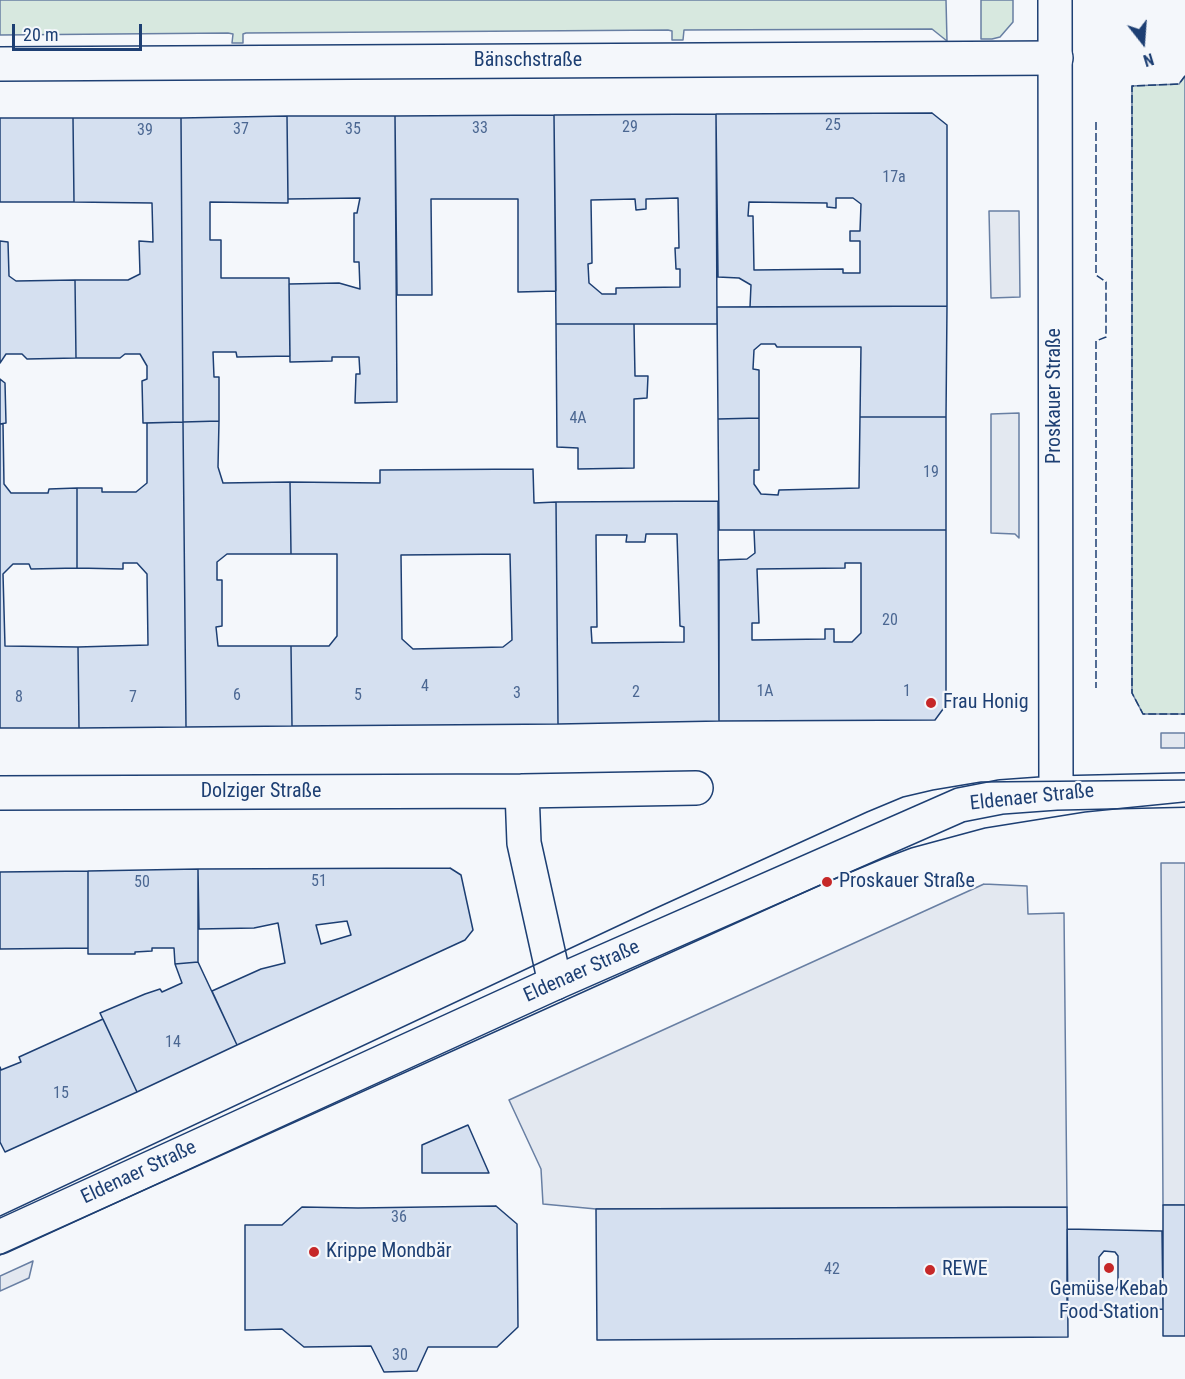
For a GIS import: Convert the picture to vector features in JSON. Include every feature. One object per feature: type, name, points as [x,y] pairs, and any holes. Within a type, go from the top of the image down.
[{"type":"street","name":"Proskauer Straße","points":[[1056,0],[1056,792]]},
{"type":"street","name":"Bänschstraße","points":[[0,64],[1056,58]]},
{"type":"street","name":"Dolziger Straße","points":[[0,793],[696,788]]},
{"type":"street","name":"Eldenaer Straße","points":[[0,1237],[555,983],[960,805],[1001,797],[1056,792],[1185,790]]},
{"type":"street","points":[[522,791],[524,843],[555,983]]},
{"type":"shaded area","points":[[0,0],[946,0],[947,41],[932,29],[684,30],[683,40],[672,40],[672,31],[668,30],[246,33],[243,34],[243,43],[232,43],[233,34],[228,33],[0,35]]},
{"type":"shaded area","points":[[981,0],[1013,0],[1013,22],[1000,37],[981,39]]},
{"type":"shaded area","points":[[1185,76],[1185,714],[1143,714],[1132,693],[1132,86],[1179,84]]},
{"type":"shaded area","points":[[989,211],[1019,211],[1020,297],[991,298]]},
{"type":"shaded area","points":[[1019,413],[1019,538],[1015,534],[991,533],[991,414]]},
{"type":"shaded area","points":[[1161,733],[1185,733],[1185,748],[1161,748]]},
{"type":"shaded area","points":[[1161,863],[1185,863],[1185,1205],[1163,1205]]},
{"type":"shaded area","points":[[984,884],[1027,886],[1028,914],[1064,913],[1067,1207],[596,1209],[543,1204],[541,1169],[509,1100]]},
{"type":"shaded area","points":[[33,1261],[29,1278],[0,1291],[0,1276]]},
{"type":"building","points":[[932,113],[947,125],[947,306],[750,307],[751,285],[739,278],[718,277],[716,114]],"holes":[[[836,198],[853,198],[861,204],[860,231],[850,231],[850,241],[860,241],[860,273],[843,273],[843,269],[754,270],[753,216],[748,216],[749,202],[827,203],[827,207],[836,208]]]},
{"type":"building","points":[[716,114],[717,324],[556,324],[554,115]],"holes":[[[678,198],[679,248],[675,248],[676,269],[680,269],[680,287],[616,288],[616,294],[602,294],[589,283],[588,264],[592,263],[591,200],[635,199],[636,210],[646,209],[646,199]]]},
{"type":"building","points":[[554,115],[556,291],[518,292],[518,199],[431,199],[432,295],[397,295],[395,116]]},
{"type":"building","points":[[287,116],[288,203],[210,202],[210,240],[221,240],[221,278],[289,278],[290,356],[237,357],[236,352],[213,352],[214,377],[219,377],[219,421],[183,422],[181,118]]},
{"type":"building","points":[[287,116],[395,116],[397,402],[355,403],[356,374],[360,374],[359,357],[332,357],[332,361],[290,362],[289,284],[339,283],[360,289],[359,262],[354,262],[354,213],[357,213],[360,198],[288,199]]},
{"type":"building","points":[[0,118],[73,118],[74,202],[0,202]]},
{"type":"building","points":[[73,118],[181,118],[183,422],[143,423],[142,381],[147,379],[147,366],[140,354],[125,354],[120,358],[76,358],[75,280],[128,280],[140,274],[139,241],[153,242],[152,203],[74,202]]},
{"type":"building","points":[[0,241],[8,242],[9,276],[16,281],[75,280],[76,358],[27,359],[22,354],[6,354],[0,363]]},
{"type":"building","points":[[947,306],[946,417],[860,417],[861,347],[777,347],[775,344],[761,344],[754,350],[753,369],[759,370],[759,418],[718,419],[717,307]]},
{"type":"building","points":[[556,324],[634,324],[635,376],[648,376],[647,398],[634,399],[634,468],[578,469],[578,448],[557,447]]},
{"type":"building","points":[[0,379],[5,383],[6,423],[0,424]]},
{"type":"building","points":[[860,417],[946,417],[946,530],[719,530],[718,419],[759,418],[759,470],[754,470],[754,484],[761,494],[778,495],[779,490],[859,488]]},
{"type":"building","points":[[219,421],[218,467],[223,483],[290,482],[291,554],[227,554],[217,562],[217,580],[222,580],[222,626],[216,627],[218,646],[291,646],[292,726],[186,727],[183,422]]},
{"type":"building","points":[[183,422],[186,727],[79,728],[78,647],[148,645],[147,574],[137,563],[123,563],[123,569],[77,568],[77,488],[102,488],[102,492],[136,492],[147,483],[147,423]]},
{"type":"building","points":[[0,424],[3,424],[4,484],[11,493],[48,493],[49,489],[77,488],[77,568],[31,569],[29,564],[13,564],[3,574],[5,646],[78,647],[79,728],[0,728]]},
{"type":"building","points":[[533,469],[534,503],[556,502],[558,724],[292,726],[291,646],[329,646],[337,636],[337,554],[291,554],[290,482],[380,483],[380,470]],"holes":[[[510,554],[512,640],[503,647],[413,649],[402,639],[401,555]]]},
{"type":"building","points":[[718,501],[719,721],[558,724],[556,502]],"holes":[[[646,534],[677,534],[680,626],[684,627],[684,642],[592,643],[591,627],[597,627],[596,535],[627,535],[626,542],[645,542]]]},
{"type":"building","points":[[754,530],[946,530],[946,705],[935,720],[719,721],[719,560],[747,559],[755,553]],"holes":[[[845,563],[861,563],[861,633],[852,642],[834,642],[834,629],[825,629],[825,639],[752,640],[752,623],[759,623],[757,569],[845,568]]]},
{"type":"building","points":[[450,868],[461,875],[473,930],[465,940],[237,1045],[212,991],[261,969],[285,963],[278,923],[254,928],[199,929],[198,869]],"holes":[[[347,921],[351,935],[321,944],[316,925]]]},
{"type":"building","points":[[198,869],[198,962],[175,964],[174,948],[152,948],[152,951],[135,952],[135,954],[88,954],[88,871]]},
{"type":"building","points":[[88,871],[88,948],[0,949],[0,872]]},
{"type":"building","points":[[198,962],[237,1045],[137,1092],[100,1013],[145,994],[160,989],[162,992],[182,983],[175,964]]},
{"type":"building","points":[[103,1019],[137,1092],[5,1152],[0,1142],[0,1067],[1,1070],[21,1062],[19,1057]]},
{"type":"building","points":[[468,1125],[489,1173],[422,1173],[422,1145]]},
{"type":"building","points":[[1163,1205],[1185,1205],[1185,1336],[1163,1336]]},
{"type":"building","points":[[496,1206],[517,1224],[518,1327],[497,1347],[428,1347],[417,1371],[384,1372],[371,1346],[304,1347],[282,1329],[245,1330],[245,1225],[282,1225],[302,1207]]},
{"type":"building","points":[[1067,1207],[1068,1337],[597,1340],[596,1209]]},
{"type":"building","points":[[1067,1229],[1162,1231],[1163,1309],[1067,1311]]},
{"type":"building","name":"Gemüse Kebab Food Station","points":[[1104,1251],[1115,1252],[1118,1256],[1116,1290],[1100,1290],[1099,1287],[1099,1257]]},
{"type":"tram line","points":[[0,1216],[654,909],[903,797],[981,782],[1185,780]]},
{"type":"tram line","points":[[0,1255],[882,859],[911,848],[985,828],[1085,812],[1185,802]]},
{"type":"fence","points":[[1185,76],[1179,84],[1132,86],[1132,693],[1143,714],[1185,714]]},
{"type":"fence","points":[[1096,122],[1096,275],[1106,282],[1106,337],[1096,341],[1096,688]]},
{"type":"place","name":"Frau Honig","points":[[931,703]]},
{"type":"place","name":"Proskauer Straße","points":[[827,882]]},
{"type":"place","name":"Krippe Mondbär","points":[[314,1252]]},
{"type":"place","name":"Gemüse Kebab Food Station","points":[[1109,1268]]},
{"type":"place","name":"REWE","points":[[930,1270]]}]
